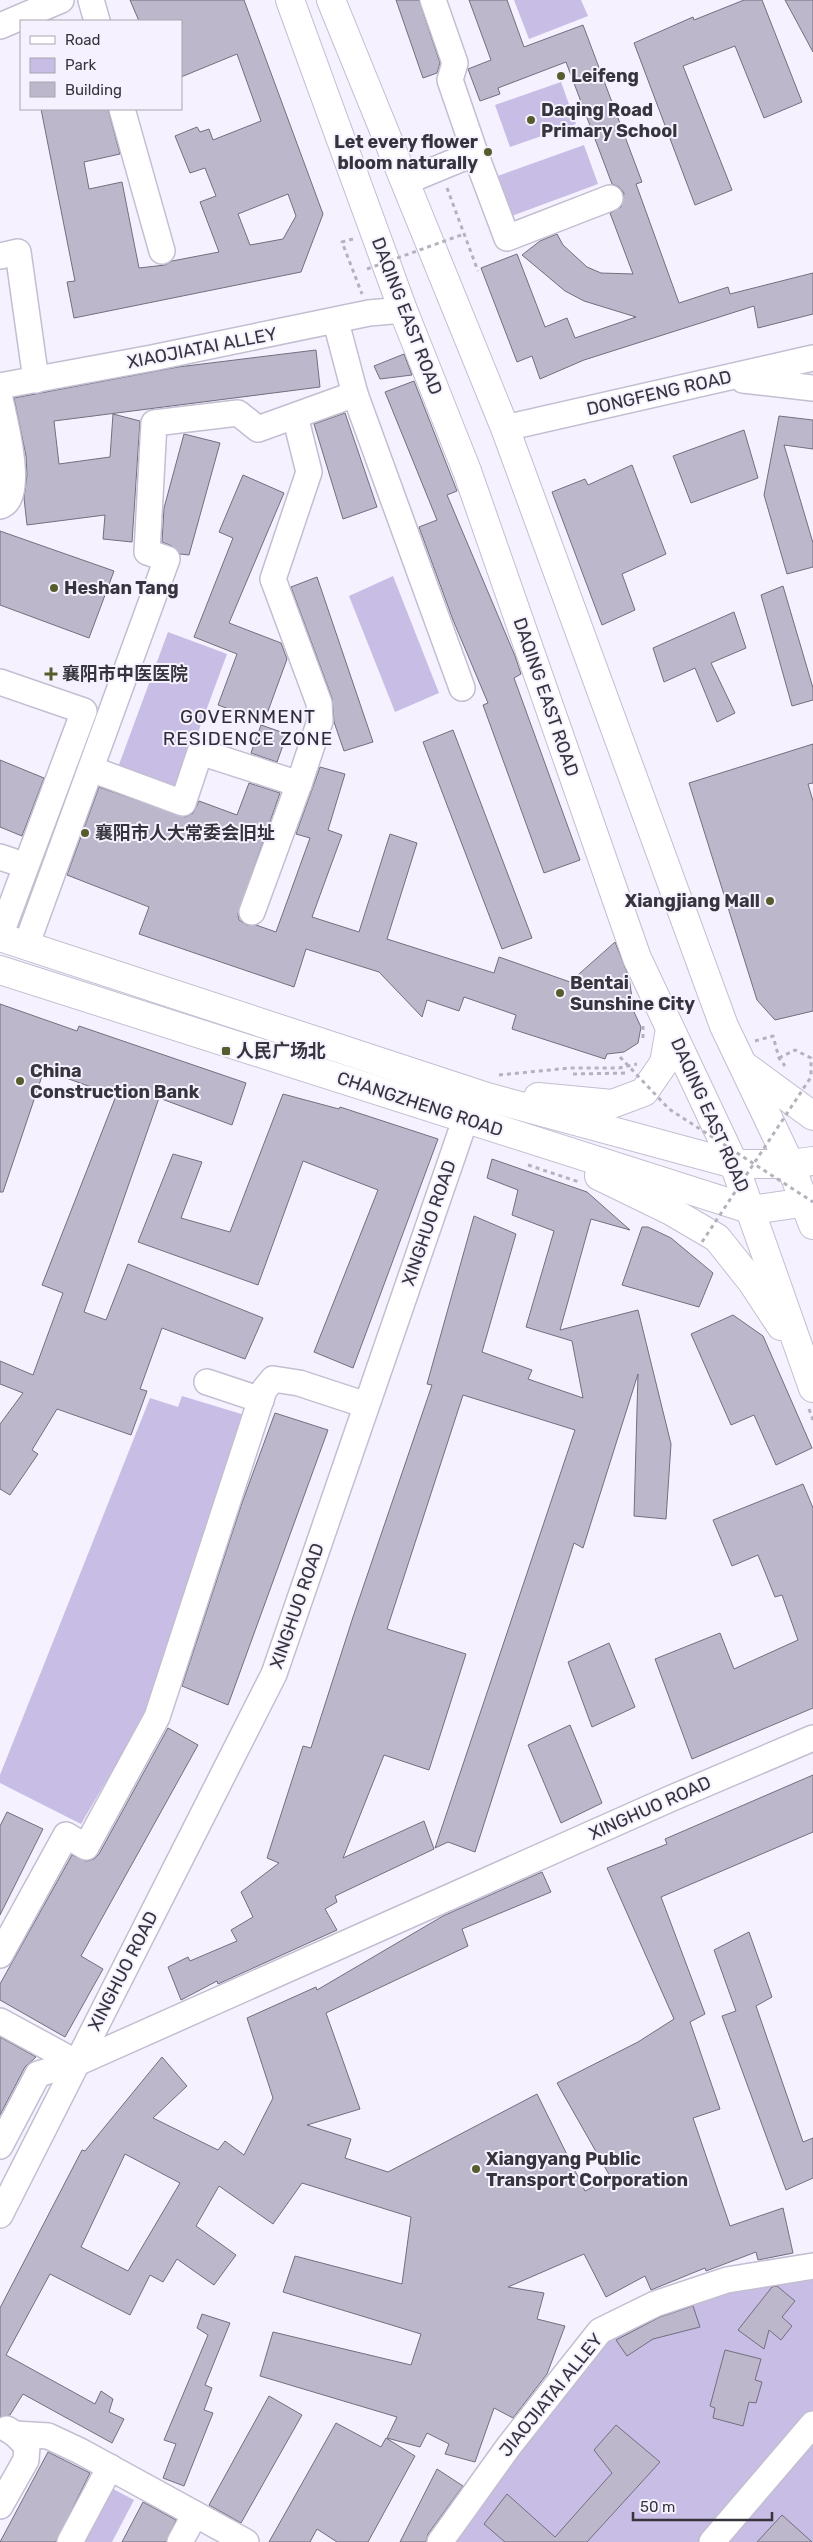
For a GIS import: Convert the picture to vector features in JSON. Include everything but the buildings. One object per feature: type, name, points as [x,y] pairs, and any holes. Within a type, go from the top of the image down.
[{"type":"main road","name":"DAQING EAST ROAD","points":[[290,0],[404,310],[467,470],[637,958],[670,1029],[743,1164],[752,1210],[813,1388]]},
{"type":"main road","points":[[332,0],[505,428],[721,1016],[742,1064],[807,1161],[811,1208]]},
{"type":"main road","name":"CHANGZHENG ROAD","points":[[0,936],[26,946],[493,1086],[743,1164],[807,1161]]},
{"type":"main road","name":"CHANGZHENG ROAD","points":[[0,970],[752,1210],[811,1208]]},
{"type":"main road","points":[[493,1086],[514,1095],[612,1104],[644,1092],[664,1063],[670,1029]]},
{"type":"main road","points":[[742,1064],[813,1116]]},
{"type":"main road","points":[[377,1090],[405,1108],[531,1149],[604,1178],[671,1211],[716,1238],[752,1282],[802,1356]]},
{"type":"street","points":[[0,26],[61,0]]},
{"type":"street","points":[[91,0],[97,20]]},
{"type":"street","points":[[434,0],[455,63],[450,80],[475,154],[508,238],[610,198]]},
{"type":"street","points":[[122,110],[162,251]]},
{"type":"street","points":[[405,182],[475,154]]},
{"type":"street","points":[[0,256],[18,252],[36,380]]},
{"type":"street","name":"XIAOJIATAI ALLEY","points":[[0,386],[336,322],[369,313],[404,310]]},
{"type":"street","points":[[336,322],[355,394],[462,688]]},
{"type":"street","name":"DONGFENG ROAD","points":[[505,428],[813,358]]},
{"type":"street","points":[[726,378],[813,388]]},
{"type":"street","points":[[26,946],[167,559],[146,552],[154,423],[238,413],[258,429],[355,394]]},
{"type":"street","points":[[0,399],[14,474],[10,496],[4,505],[0,506]]},
{"type":"street","points":[[252,912],[320,721],[319,703],[273,579],[310,472],[295,416]]},
{"type":"street","points":[[0,682],[84,711],[0,936]]},
{"type":"street","points":[[91,769],[183,803],[200,752],[298,784]]},
{"type":"street","name":"XINGHUO ROAD","points":[[0,2215],[274,1674],[463,1126]]},
{"type":"street","points":[[0,1955],[66,1835],[86,1847],[157,1717],[264,1390],[273,1379],[299,1383],[366,1405]]},
{"type":"street","points":[[207,1382],[261,1400]]},
{"type":"street","name":"XINGHUO ROAD","points":[[77,2063],[672,1798],[813,1738]]},
{"type":"street","points":[[0,2022],[77,2063]]},
{"type":"street","points":[[0,2146],[38,2074],[77,2063]]},
{"type":"street","name":"JIAOJIATAI ALLEY","points":[[440,2542],[509,2446],[600,2331],[655,2304],[727,2280],[813,2266]]},
{"type":"street","points":[[712,2542],[813,2424]]},
{"type":"street","points":[[8,2430],[48,2436],[110,2467],[246,2542]]},
{"type":"street","points":[[0,2506],[26,2460],[27,2446],[8,2430]]},
{"type":"street","points":[[70,2542],[110,2467]]},
{"type":"street","points":[[180,2542],[195,2514]]},
{"type":"path","points":[[447,187],[478,270]]},
{"type":"path","points":[[364,261],[367,269],[464,234]]},
{"type":"path","points":[[359,246],[356,238],[342,242],[369,313]]},
{"type":"path","points":[[643,1019],[644,1048]]},
{"type":"path","points":[[702,1242],[743,1164],[811,1077],[811,1058],[795,1050],[779,1058],[772,1036],[762,1038]]},
{"type":"path","points":[[493,1086],[570,1068],[620,1068],[637,1064],[640,1056]]},
{"type":"path","points":[[620,1057],[669,1109],[743,1164],[811,1208]]},
{"type":"path","points":[[573,1074],[635,1073]]},
{"type":"green space","points":[[514,0],[581,0],[588,16],[529,39]]},
{"type":"green space","points":[[561,82],[576,124],[510,147],[495,105]]},
{"type":"green space","points":[[584,145],[598,184],[509,217],[495,177]]},
{"type":"green space","points":[[393,576],[439,693],[395,712],[349,596]]},
{"type":"green space","points":[[168,632],[227,654],[176,792],[117,770]]},
{"type":"green space","points":[[182,1396],[248,1416],[150,1706],[81,1824],[0,1783],[0,1775],[150,1398],[178,1407]]},
{"type":"green space","points":[[813,2266],[813,2542],[440,2542],[600,2331]]},
{"type":"green space","points":[[102,2483],[134,2500],[112,2542],[70,2542]]},
{"type":"place","name":"Leifeng","points":[[561,76]]},
{"type":"place","name":"Daqing Road Primary School","points":[[531,120]]},
{"type":"place","name":"Let every flower bloom naturally","points":[[488,152]]},
{"type":"place","name":"Heshan Tang","points":[[54,588]]},
{"type":"place","name":"襄阳市中医医院","points":[[51,674]]},
{"type":"place","name":"襄阳市人大常委会旧址","points":[[85,833]]},
{"type":"place","name":"Xiangjiang Mall","points":[[770,901]]},
{"type":"place","name":"Bentai Sunshine City","points":[[560,993]]},
{"type":"place","name":"人民广场北","points":[[226,1051]]},
{"type":"place","name":"China Construction Bank","points":[[20,1081]]},
{"type":"place","name":"Xiangyang Public Transport Corporation","points":[[476,2169]]},
{"type":"district","name":"GOVERNMENT RESIDENCE ZONE","points":[[248,727]]}]
